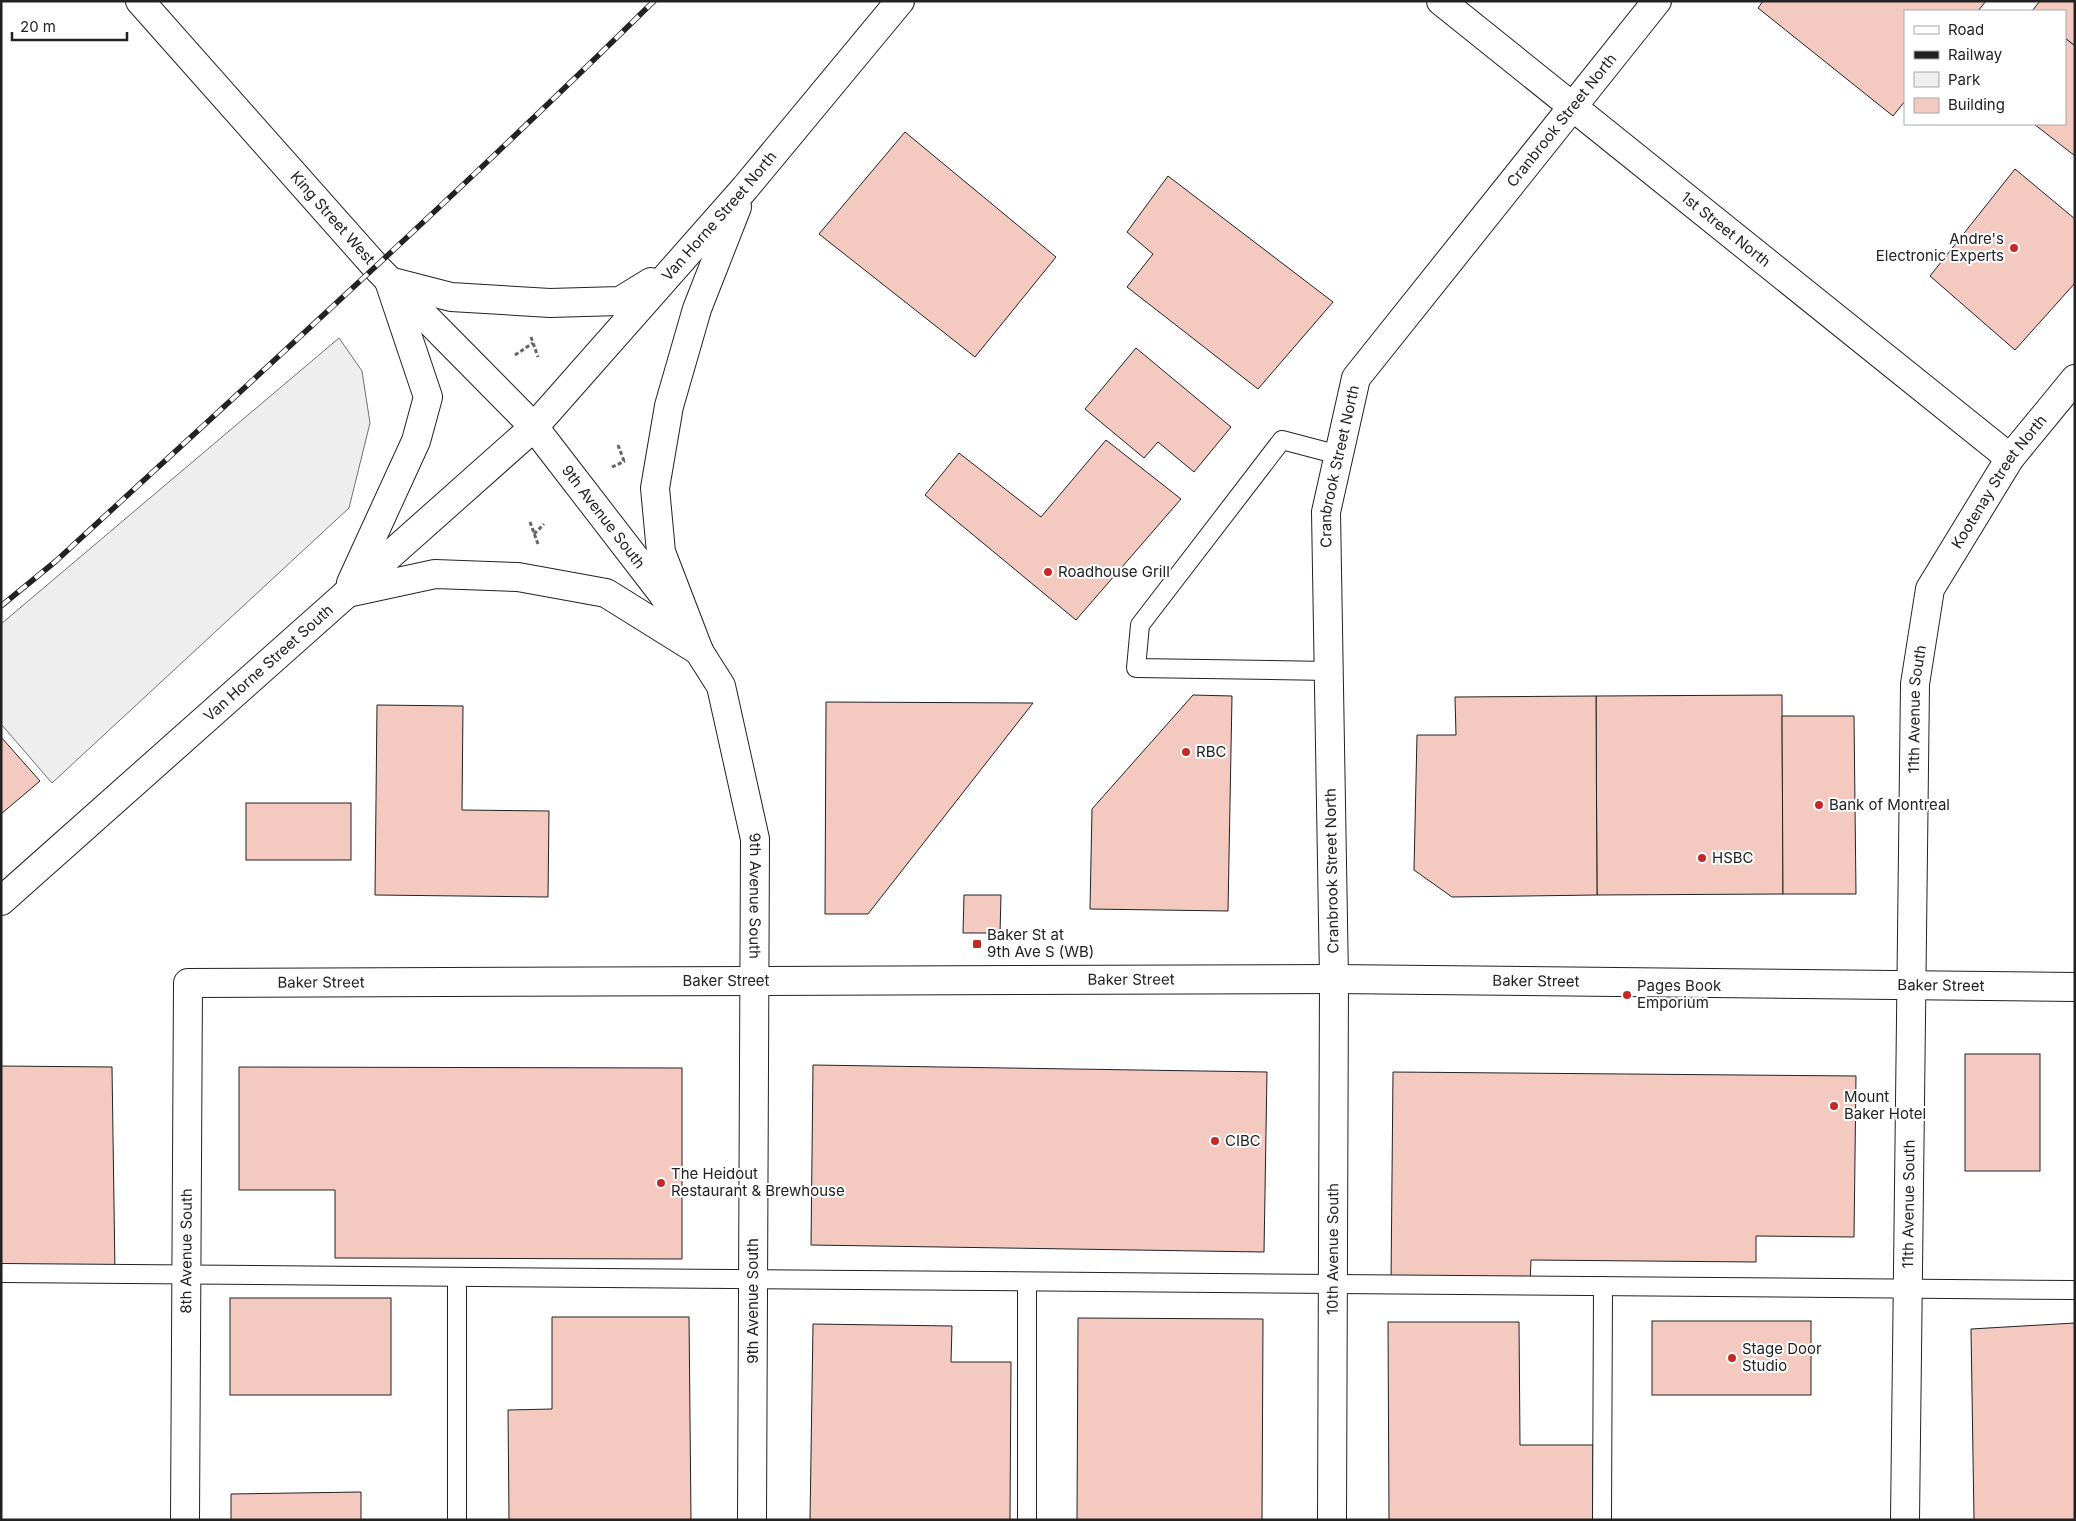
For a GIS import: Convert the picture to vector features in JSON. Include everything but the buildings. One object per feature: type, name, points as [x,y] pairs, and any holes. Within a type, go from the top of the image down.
[{"type":"main road","name":"King Street West","points":[[140,1],[389,282],[534,427]]},
{"type":"main road","name":"Van Horne Street North","points":[[534,427],[745,188],[900,1]]},
{"type":"main road","name":"1st Street North","points":[[1441,1],[2010,458]]},
{"type":"main road","name":"Cranbrook Street North","points":[[1334,979],[1326,512],[1356,378],[1657,1]]},
{"type":"main road","points":[[699,650],[661,552],[655,488],[669,406],[696,309],[745,188]]},
{"type":"main road","points":[[389,282],[451,297],[550,303],[620,301],[674,269]]},
{"type":"main road","points":[[346,593],[416,441],[428,397],[389,282]]},
{"type":"main road","name":"Kootenay Street North","points":[[1930,589],[2010,458],[2075,378]]},
{"type":"main road","name":"9th Avenue South","points":[[534,427],[662,593],[721,686],[755,838],[752,1520]]},
{"type":"main road","name":"Van Horne Street South","points":[[1,901],[534,427]]},
{"type":"main road","points":[[346,593],[435,574],[518,577],[606,593],[699,650]]},
{"type":"main road","name":"11th Avenue South","points":[[1905,1520],[1915,684],[1930,589]]},
{"type":"main road","name":"Baker Street","points":[[188,983],[1334,979],[1911,984],[2075,988]]},
{"type":"main road","name":"10th Avenue South","points":[[1332,1520],[1334,979]]},
{"type":"main road","name":"8th Avenue South","points":[[185,1520],[188,983]]},
{"type":"lane","points":[[1329,671],[1136,668],[1140,625],[1282,440],[1338,455]]},
{"type":"lane","points":[[1,1273],[2075,1290]]},
{"type":"lane","points":[[457,1277],[457,1520]]},
{"type":"lane","points":[[1027,1282],[1027,1520]]},
{"type":"lane","points":[[1602,1520],[1603,1286]]},
{"type":"path","points":[[515,355],[533,343]]},
{"type":"path","points":[[618,445],[625,461]]},
{"type":"path","points":[[530,522],[538,544]]},
{"type":"path","points":[[534,534],[544,524]]},
{"type":"green space","points":[[339,338],[362,371],[370,423],[349,508],[52,783],[1,724],[1,624]]},
{"type":"railway","points":[[1,606],[56,561],[357,284],[581,73],[654,1]]},
{"type":"place","name":"Andre's Electronic Experts","points":[[2014,248]]},
{"type":"place","name":"Roadhouse Grill","points":[[1048,572]]},
{"type":"place","name":"RBC","points":[[1186,752]]},
{"type":"place","name":"Bank of Montreal","points":[[1819,805]]},
{"type":"place","name":"HSBC","points":[[1702,858]]},
{"type":"place","name":"Baker St at 9th Ave S (WB)","points":[[977,944]]},
{"type":"place","name":"Pages Book Emporium","points":[[1627,995]]},
{"type":"place","name":"Mount Baker Hotel","points":[[1834,1106]]},
{"type":"place","name":"CIBC","points":[[1215,1141]]},
{"type":"place","name":"The Heidout Restaurant & Brewhouse","points":[[661,1183]]},
{"type":"place","name":"Stage Door Studio","points":[[1732,1358]]}]
